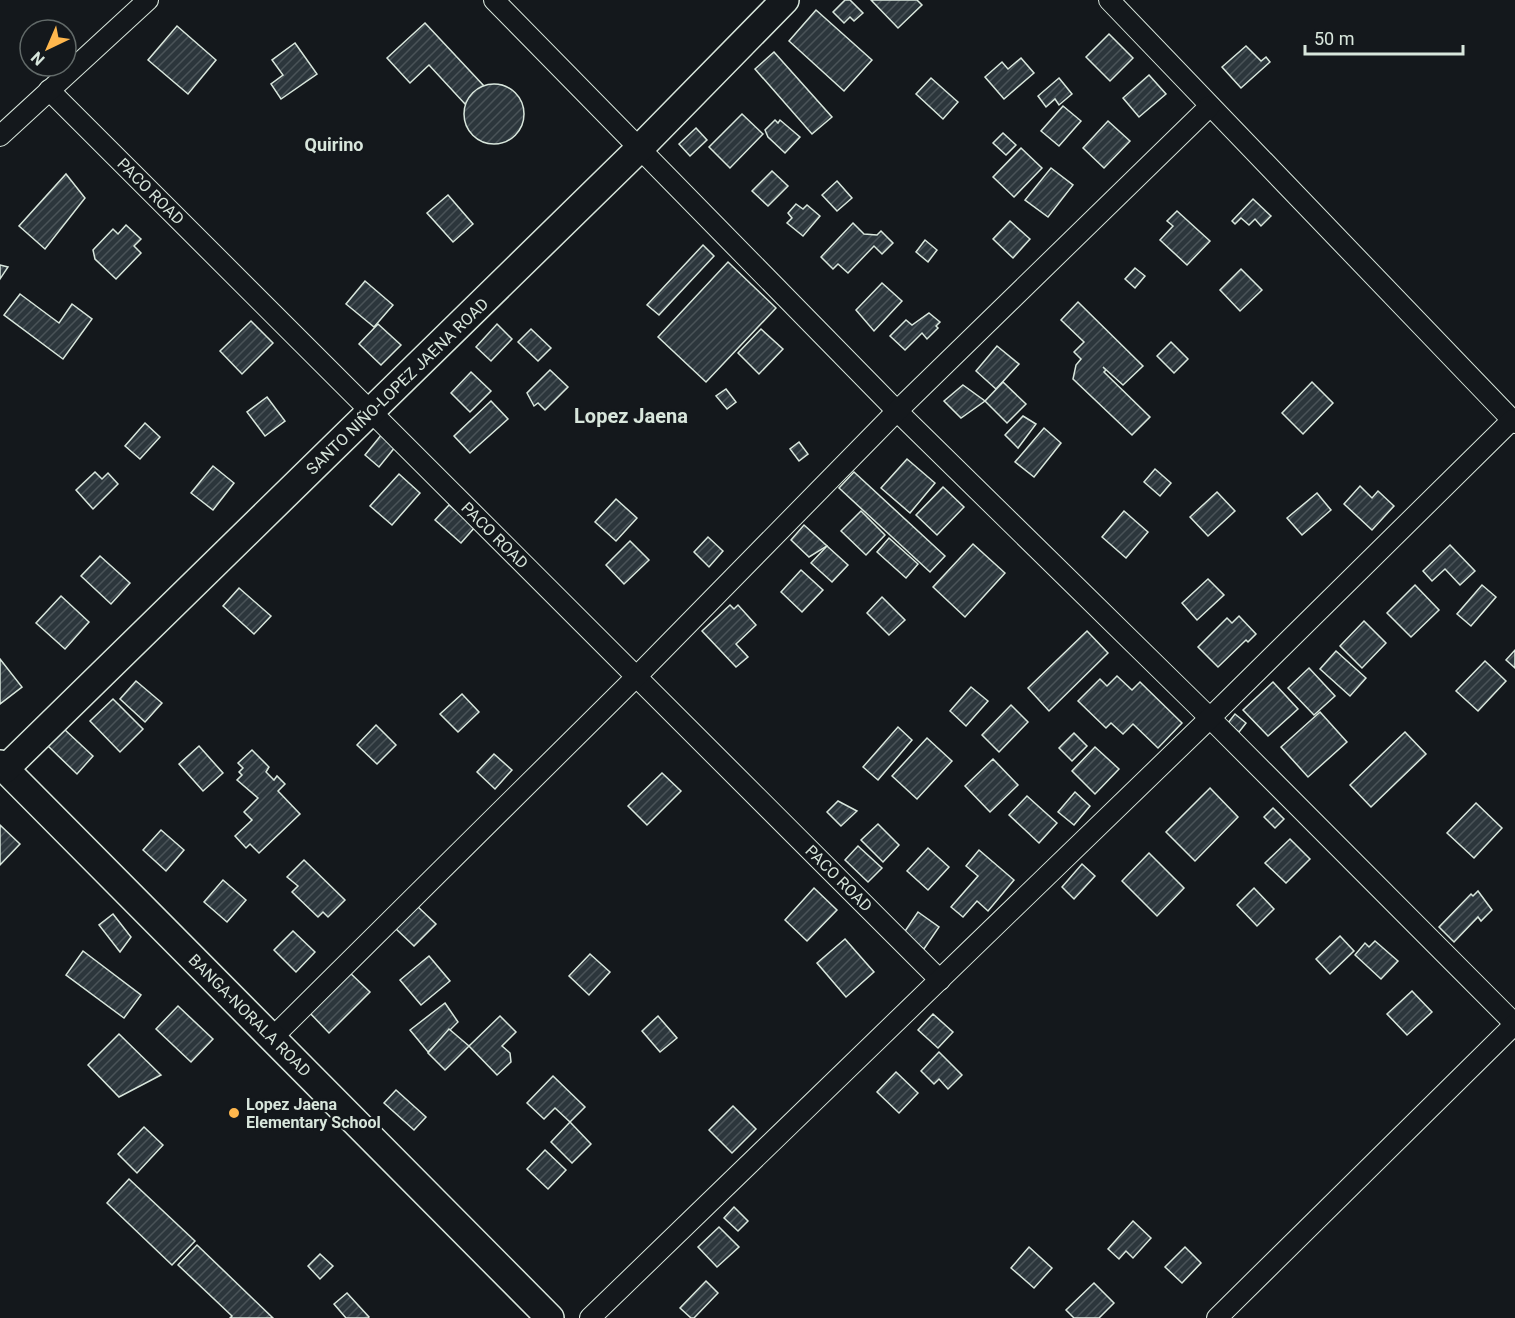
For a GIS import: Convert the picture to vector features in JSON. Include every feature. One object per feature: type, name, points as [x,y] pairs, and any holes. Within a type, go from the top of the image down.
[{"type":"street","points":[[0,136],[148,0]]},
{"type":"street","points":[[494,0],[897,411],[1210,718],[1515,1024],[1217,1318]]},
{"type":"street","name":"SANTO NIÑO-LOPEZ JAENA ROAD","points":[[3,766],[639,149],[785,0]]},
{"type":"street","points":[[591,1318],[1513,422],[1109,0]]},
{"type":"street","name":"PACO ROAD","points":[[49,90],[940,980]]},
{"type":"street","points":[[272,1038],[637,676],[897,411],[1210,106]]},
{"type":"street","name":"BANGA-NORALA ROAD","points":[[3,766],[550,1318]]},
{"type":"building","points":[[845,0],[850,0],[863,13],[854,21],[850,17],[844,23],[833,12]]},
{"type":"building","points":[[871,0],[917,0],[922,5],[898,28]]},
{"type":"building","points":[[816,10],[872,60],[844,91],[789,41]]},
{"type":"building","points":[[425,23],[484,86],[465,104],[429,65],[410,83],[387,58]]},
{"type":"building","points":[[177,26],[216,60],[188,94],[148,60]]},
{"type":"building","points":[[1109,34],[1133,58],[1110,81],[1086,57]]},
{"type":"building","points":[[295,43],[317,74],[281,99],[271,84],[283,75],[272,60]]},
{"type":"building","points":[[1246,46],[1261,61],[1266,57],[1270,62],[1241,88],[1222,67]]},
{"type":"building","points":[[774,52],[832,117],[812,134],[755,69]]},
{"type":"building","points":[[1021,58],[1034,73],[1004,99],[985,77],[1002,62],[1008,69]]},
{"type":"building","points":[[1149,75],[1166,94],[1139,117],[1123,98]]},
{"type":"building","points":[[931,78],[958,102],[943,119],[916,94]]},
{"type":"building","points":[[1059,78],[1072,94],[1059,105],[1055,99],[1046,107],[1038,96]]},
{"type":"building","points":[[494,84],[511,89],[519,97],[524,114],[519,131],[511,139],[494,144],[477,139],[469,131],[464,114],[469,97],[477,89]]},
{"type":"building","points":[[1063,106],[1081,121],[1059,146],[1041,131]]},
{"type":"building","points":[[742,114],[763,134],[730,168],[709,147]]},
{"type":"building","points":[[775,120],[778,123],[780,120],[800,137],[785,153],[768,137],[765,130]]},
{"type":"building","points":[[1108,121],[1130,141],[1104,168],[1083,148]]},
{"type":"building","points":[[696,128],[707,140],[690,156],[679,144]]},
{"type":"building","points":[[1003,133],[1016,145],[1006,155],[993,143]]},
{"type":"building","points":[[1021,148],[1042,168],[1014,197],[993,177]]},
{"type":"building","points":[[1051,168],[1073,185],[1048,217],[1025,200]]},
{"type":"building","points":[[772,171],[788,186],[768,206],[752,191]]},
{"type":"building","points":[[66,174],[85,198],[45,249],[19,226]]},
{"type":"building","points":[[837,181],[852,198],[837,211],[822,195]]},
{"type":"building","points":[[448,195],[473,224],[453,242],[427,213]]},
{"type":"building","points":[[1253,199],[1271,216],[1261,226],[1255,219],[1249,225],[1241,218],[1235,224],[1232,221]]},
{"type":"building","points":[[796,204],[803,209],[807,205],[820,216],[803,236],[787,223],[792,218],[788,213]]},
{"type":"building","points":[[1177,211],[1210,241],[1187,265],[1160,240],[1173,226],[1167,221]]},
{"type":"building","points":[[1010,221],[1030,239],[1013,258],[993,239]]},
{"type":"building","points":[[853,223],[864,234],[877,235],[881,231],[893,243],[882,254],[874,246],[848,273],[838,264],[833,269],[821,257]]},
{"type":"building","points":[[126,225],[141,239],[134,246],[141,253],[116,279],[95,259],[93,250],[113,229],[118,234]]},
{"type":"building","points":[[925,240],[937,250],[928,262],[916,252]]},
{"type":"building","points":[[703,245],[714,256],[659,315],[647,305]]},
{"type":"building","points":[[728,262],[776,308],[706,382],[658,337]]},
{"type":"building","points":[[0,265],[8,267],[0,279]]},
{"type":"building","points":[[1135,268],[1145,276],[1135,288],[1125,279]]},
{"type":"building","points":[[1241,269],[1262,290],[1240,311],[1220,290]]},
{"type":"building","points":[[365,281],[393,305],[374,327],[346,304]]},
{"type":"building","points":[[882,283],[902,301],[874,331],[856,310]]},
{"type":"building","points":[[20,294],[59,323],[72,304],[92,319],[63,359],[4,315]]},
{"type":"building","points":[[1078,302],[1143,366],[1123,385],[1103,367],[1106,370],[1104,372],[1150,417],[1132,435],[1073,379],[1076,365],[1081,359],[1074,352],[1084,342],[1061,320]]},
{"type":"building","points":[[929,313],[940,322],[936,326],[938,328],[927,339],[922,333],[905,350],[890,336],[906,320],[912,325]]},
{"type":"building","points":[[251,321],[273,343],[242,374],[220,351]]},
{"type":"building","points":[[378,324],[401,345],[381,365],[359,344]]},
{"type":"building","points":[[497,324],[512,339],[491,361],[476,347]]},
{"type":"building","points":[[531,329],[551,348],[538,361],[518,342]]},
{"type":"building","points":[[761,329],[783,349],[759,374],[738,353]]},
{"type":"building","points":[[1171,342],[1188,359],[1174,373],[1157,356]]},
{"type":"building","points":[[997,346],[1019,364],[996,389],[976,371]]},
{"type":"building","points":[[550,370],[568,387],[545,410],[538,403],[534,406],[527,393]]},
{"type":"building","points":[[471,372],[491,391],[470,412],[451,393]]},
{"type":"building","points":[[1003,382],[1026,404],[1007,423],[985,401]]},
{"type":"building","points":[[1312,382],[1333,403],[1303,434],[1282,413]]},
{"type":"building","points":[[963,385],[985,401],[961,418],[944,401]]},
{"type":"building","points":[[726,389],[736,402],[727,409],[716,396]]},
{"type":"building","points":[[267,397],[285,421],[265,436],[247,412]]},
{"type":"building","points":[[491,401],[508,419],[470,453],[454,436]]},
{"type":"building","points":[[1023,416],[1036,424],[1018,448],[1005,435]]},
{"type":"building","points":[[145,423],[160,437],[140,459],[125,446]]},
{"type":"building","points":[[1044,428],[1061,443],[1034,477],[1015,462]]},
{"type":"building","points":[[382,434],[396,446],[379,467],[365,455]]},
{"type":"building","points":[[799,442],[808,454],[799,461],[790,449]]},
{"type":"building","points":[[907,459],[935,483],[910,513],[881,488]]},
{"type":"building","points":[[213,466],[234,483],[213,510],[191,493]]},
{"type":"building","points":[[1155,469],[1171,483],[1160,496],[1144,482]]},
{"type":"building","points":[[95,472],[102,479],[108,473],[118,484],[93,509],[76,490]]},
{"type":"building","points":[[854,472],[945,556],[930,572],[839,488]]},
{"type":"building","points":[[399,474],[420,493],[392,525],[370,506]]},
{"type":"building","points":[[1360,486],[1372,498],[1378,491],[1394,506],[1372,530],[1344,504]]},
{"type":"building","points":[[943,487],[964,507],[937,535],[916,515]]},
{"type":"building","points":[[1217,492],[1235,511],[1208,536],[1190,517]]},
{"type":"building","points":[[1317,493],[1331,510],[1302,535],[1287,518]]},
{"type":"building","points":[[616,499],[637,518],[616,541],[595,522]]},
{"type":"building","points":[[449,505],[475,527],[461,543],[435,520]]},
{"type":"building","points":[[861,511],[885,535],[866,555],[841,531]]},
{"type":"building","points":[[1124,511],[1148,532],[1126,558],[1102,537]]},
{"type":"building","points":[[804,525],[827,546],[809,557],[791,540]]},
{"type":"building","points":[[708,537],[723,551],[709,567],[694,552]]},
{"type":"building","points":[[889,538],[918,564],[906,578],[877,552]]},
{"type":"building","points":[[630,541],[649,560],[624,584],[606,565]]},
{"type":"building","points":[[973,544],[1005,573],[965,617],[933,587]]},
{"type":"building","points":[[1450,545],[1475,571],[1460,585],[1445,569],[1432,581],[1423,571]]},
{"type":"building","points":[[827,546],[848,565],[832,582],[811,563]]},
{"type":"building","points":[[100,556],[130,583],[111,604],[81,576]]},
{"type":"building","points":[[801,570],[823,590],[802,612],[781,592]]},
{"type":"building","points":[[1208,579],[1224,595],[1197,620],[1182,603]]},
{"type":"building","points":[[1415,585],[1439,610],[1411,637],[1387,613]]},
{"type":"building","points":[[1482,585],[1496,597],[1471,626],[1457,614]]},
{"type":"building","points":[[239,588],[271,616],[254,634],[223,606]]},
{"type":"building","points":[[61,596],[89,622],[65,649],[36,623]]},
{"type":"building","points":[[882,597],[905,620],[889,635],[867,613]]},
{"type":"building","points":[[730,605],[734,609],[738,605],[756,625],[736,644],[748,657],[736,667],[702,631]]},
{"type":"building","points":[[1239,616],[1256,634],[1248,642],[1246,640],[1218,667],[1198,647],[1227,618],[1232,623]]},
{"type":"building","points":[[1364,621],[1386,643],[1362,668],[1340,646]]},
{"type":"building","points":[[1087,631],[1108,653],[1049,711],[1028,688]]},
{"type":"building","points":[[1515,650],[1515,668],[1506,660]]},
{"type":"building","points":[[1336,651],[1366,678],[1350,696],[1320,669]]},
{"type":"building","points":[[0,659],[22,687],[0,704]]},
{"type":"building","points":[[1485,661],[1506,681],[1478,711],[1456,691]]},
{"type":"building","points":[[1309,668],[1335,696],[1314,715],[1288,688]]},
{"type":"building","points":[[1117,676],[1132,690],[1140,682],[1182,723],[1158,748],[1133,724],[1123,734],[1111,723],[1106,728],[1078,701],[1100,679],[1107,686]]},
{"type":"building","points":[[136,681],[162,703],[145,722],[120,699]]},
{"type":"building","points":[[1273,682],[1298,709],[1268,736],[1243,710]]},
{"type":"building","points":[[971,687],[988,701],[966,726],[950,711]]},
{"type":"building","points":[[462,694],[479,712],[458,732],[440,714]]},
{"type":"building","points":[[113,699],[143,729],[120,752],[90,721]]},
{"type":"building","points":[[1011,705],[1028,722],[999,752],[982,735]]},
{"type":"building","points":[[1320,712],[1347,742],[1308,777],[1281,747]]},
{"type":"building","points":[[1235,714],[1246,723],[1239,732],[1228,723]]},
{"type":"building","points":[[376,725],[396,745],[377,764],[357,745]]},
{"type":"building","points":[[898,727],[912,740],[878,780],[863,767]]},
{"type":"building","points":[[64,729],[93,756],[77,774],[48,746]]},
{"type":"building","points":[[1405,732],[1426,754],[1371,807],[1350,785]]},
{"type":"building","points":[[1074,733],[1087,746],[1072,761],[1059,748]]},
{"type":"building","points":[[927,738],[952,761],[917,799],[892,776]]},
{"type":"building","points":[[199,746],[223,773],[203,791],[179,764]]},
{"type":"building","points":[[1095,747],[1119,769],[1095,794],[1072,771]]},
{"type":"building","points":[[252,750],[269,767],[266,772],[274,780],[277,776],[285,784],[278,791],[300,814],[259,853],[250,844],[246,848],[235,836],[252,820],[244,812],[258,798],[237,780],[242,775],[239,772],[243,768],[238,763]]},
{"type":"building","points":[[494,754],[512,770],[495,789],[477,772]]},
{"type":"building","points":[[993,759],[1018,785],[990,812],[965,786]]},
{"type":"building","points":[[662,773],[681,791],[647,825],[628,806]]},
{"type":"building","points":[[1210,788],[1238,817],[1195,861],[1166,832]]},
{"type":"building","points":[[1075,792],[1090,806],[1074,825],[1058,812]]},
{"type":"building","points":[[1027,796],[1057,823],[1039,843],[1009,815]]},
{"type":"building","points":[[838,801],[857,811],[841,826],[827,812]]},
{"type":"building","points":[[1476,803],[1502,828],[1474,858],[1447,833]]},
{"type":"building","points":[[1273,808],[1284,819],[1275,828],[1264,817]]},
{"type":"building","points":[[878,824],[899,845],[883,862],[861,840]]},
{"type":"building","points":[[0,825],[20,844],[0,865]]},
{"type":"building","points":[[161,830],[184,850],[166,871],[143,850]]},
{"type":"building","points":[[1290,839],[1310,859],[1286,883],[1265,863]]},
{"type":"building","points":[[858,846],[882,868],[868,882],[845,860]]},
{"type":"building","points":[[928,848],[949,867],[928,890],[907,871]]},
{"type":"building","points":[[979,850],[1014,880],[988,911],[977,901],[963,917],[951,907],[978,876],[966,866]]},
{"type":"building","points":[[1149,853],[1184,888],[1157,916],[1122,881]]},
{"type":"building","points":[[304,860],[345,900],[328,917],[323,912],[318,917],[292,892],[298,886],[287,877]]},
{"type":"building","points":[[1082,864],[1095,876],[1074,899],[1062,887]]},
{"type":"building","points":[[223,880],[246,900],[227,922],[204,902]]},
{"type":"building","points":[[814,888],[837,910],[807,941],[785,920]]},
{"type":"building","points":[[1254,888],[1274,909],[1257,926],[1237,905]]},
{"type":"building","points":[[1478,891],[1492,910],[1481,921],[1478,917],[1454,942],[1439,927],[1471,894],[1473,896]]},
{"type":"building","points":[[417,906],[436,924],[414,946],[395,928]]},
{"type":"building","points":[[918,912],[939,927],[924,949],[903,934]]},
{"type":"building","points":[[113,914],[131,937],[120,952],[99,925]]},
{"type":"building","points":[[293,931],[315,952],[296,972],[274,950]]},
{"type":"building","points":[[1340,936],[1354,951],[1330,974],[1316,959]]},
{"type":"building","points":[[845,939],[874,972],[846,997],[817,963]]},
{"type":"building","points":[[1375,941],[1398,961],[1381,979],[1355,955],[1365,943],[1369,947]]},
{"type":"building","points":[[83,951],[141,995],[124,1018],[66,975]]},
{"type":"building","points":[[590,954],[610,972],[589,995],[569,976]]},
{"type":"building","points":[[429,956],[450,981],[421,1005],[400,980]]},
{"type":"building","points":[[348,971],[370,992],[329,1033],[308,1011]]},
{"type":"building","points":[[1412,991],[1432,1012],[1407,1035],[1387,1014]]},
{"type":"building","points":[[445,1003],[458,1022],[428,1052],[410,1030]]},
{"type":"building","points":[[178,1006],[213,1039],[191,1062],[156,1029]]},
{"type":"building","points":[[933,1014],[953,1032],[938,1048],[918,1030]]},
{"type":"building","points":[[500,1016],[516,1032],[502,1046],[510,1053],[511,1062],[497,1075],[469,1046]]},
{"type":"building","points":[[658,1016],[677,1038],[660,1052],[642,1031]]},
{"type":"building","points":[[449,1029],[469,1046],[445,1070],[428,1053]]},
{"type":"building","points":[[119,1034],[161,1075],[119,1097],[88,1065]]},
{"type":"building","points":[[939,1052],[962,1075],[948,1089],[939,1079],[934,1084],[921,1071]]},
{"type":"building","points":[[896,1072],[918,1093],[899,1113],[877,1092]]},
{"type":"building","points":[[553,1076],[585,1107],[570,1122],[555,1108],[544,1119],[527,1103]]},
{"type":"building","points":[[396,1090],[426,1117],[414,1130],[384,1103]]},
{"type":"building","points":[[733,1106],[756,1129],[732,1153],[709,1130]]},
{"type":"building","points":[[570,1122],[591,1144],[572,1163],[551,1142]]},
{"type":"building","points":[[144,1127],[163,1145],[137,1173],[118,1154]]},
{"type":"building","points":[[545,1150],[566,1170],[548,1189],[527,1169]]},
{"type":"building","points":[[129,1179],[195,1241],[172,1265],[107,1203]]},
{"type":"building","points":[[734,1207],[748,1221],[738,1231],[724,1218]]},
{"type":"building","points":[[1133,1221],[1151,1238],[1133,1258],[1126,1251],[1119,1259],[1108,1249]]},
{"type":"building","points":[[719,1227],[739,1247],[717,1267],[698,1247]]},
{"type":"building","points":[[197,1245],[273,1318],[230,1318],[232,1316],[178,1265]]},
{"type":"building","points":[[1029,1247],[1052,1268],[1034,1288],[1011,1268]]},
{"type":"building","points":[[1185,1247],[1201,1263],[1182,1283],[1165,1267]]},
{"type":"building","points":[[320,1254],[333,1266],[320,1279],[308,1266]]},
{"type":"building","points":[[706,1281],[718,1293],[694,1318],[691,1318],[680,1308]]},
{"type":"building","points":[[1094,1283],[1114,1303],[1099,1318],[1074,1318],[1066,1310]]},
{"type":"building","points":[[347,1293],[368,1318],[346,1318],[334,1304]]},
{"type":"place","name":"Lopez Jaena Elementary School","points":[[234,1113]]},
{"type":"district","name":"Quirino","points":[[334,145]]},
{"type":"district","name":"Lopez Jaena","points":[[631,416]]}]
